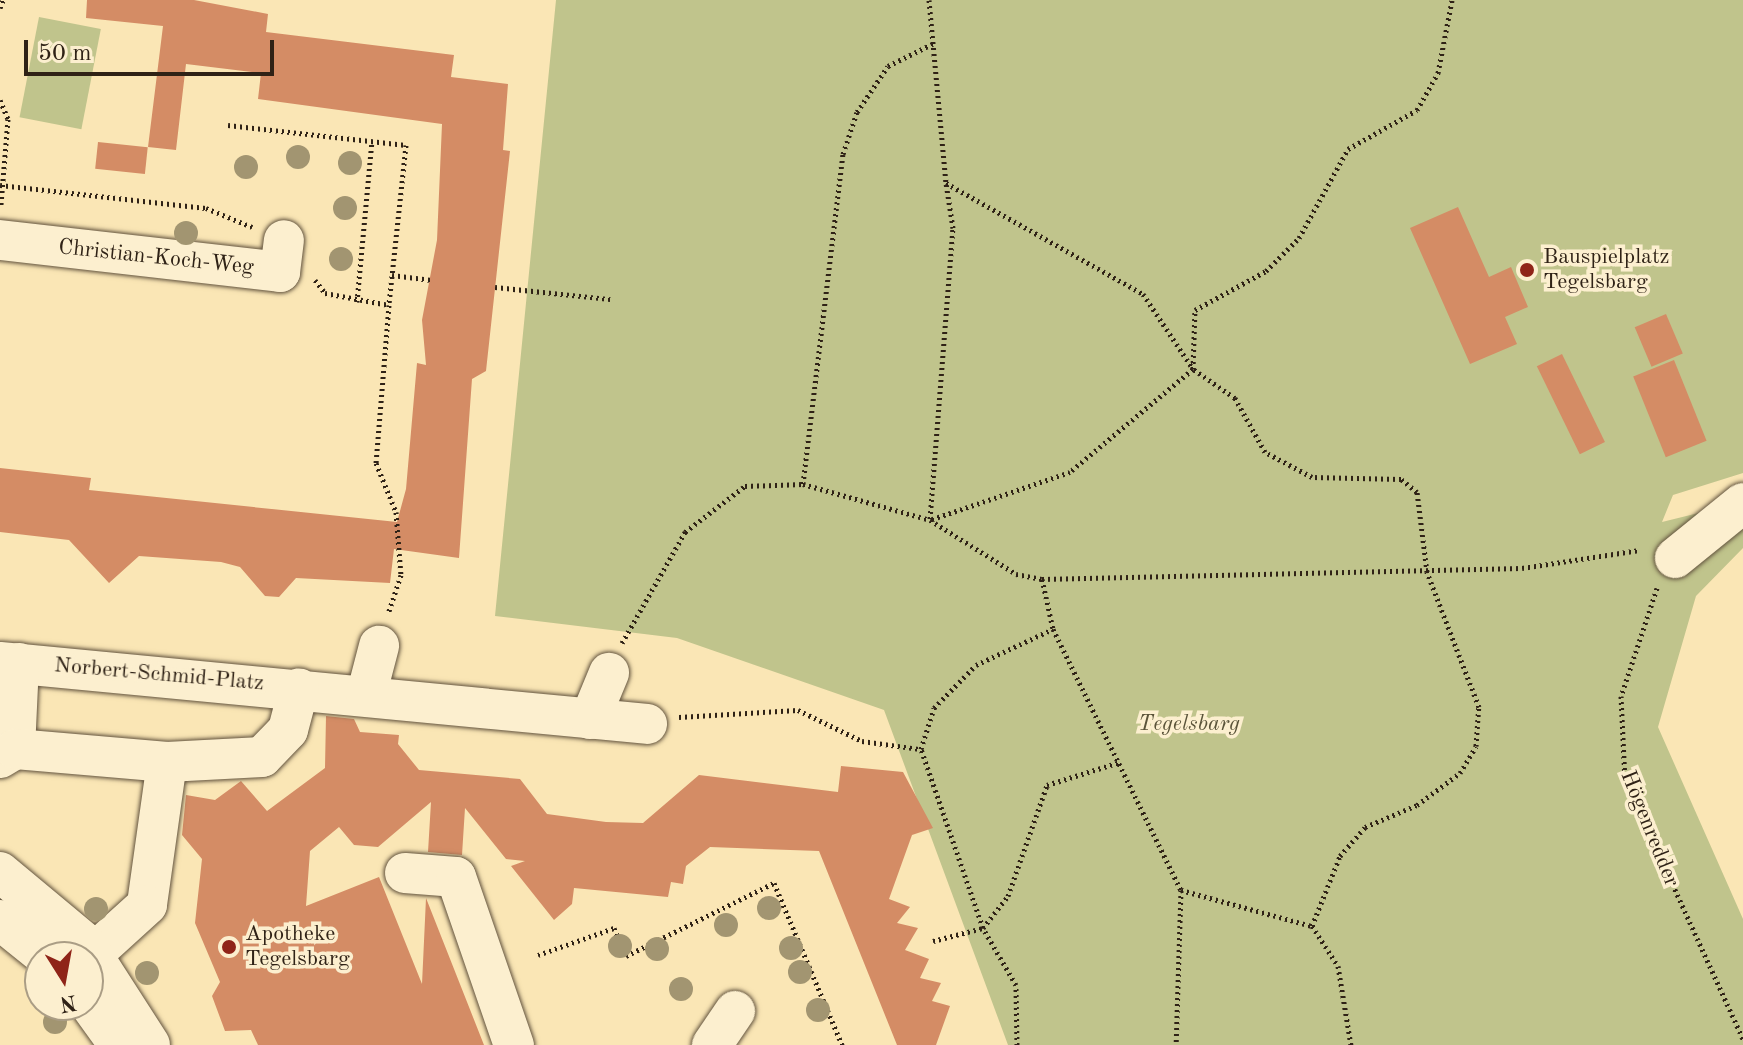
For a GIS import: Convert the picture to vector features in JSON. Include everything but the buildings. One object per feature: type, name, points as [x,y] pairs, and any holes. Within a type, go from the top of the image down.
[{"type":"street","name":"Christian-Koch-Weg","points":[[0,240],[280,272],[284,240]]},
{"type":"street","points":[[1675,558],[1743,503]]},
{"type":"street","points":[[366,696],[379,646]]},
{"type":"street","name":"Norbert-Schmid-Platz","points":[[299,688],[288,730],[262,757],[167,762],[8,754],[9,662],[299,688],[647,724]]},
{"type":"street","points":[[590,719],[609,673]]},
{"type":"street","points":[[104,944],[147,905],[167,762]]},
{"type":"street","points":[[0,872],[80,941]]},
{"type":"street","points":[[405,873],[456,877],[514,1045]]},
{"type":"street","points":[[0,920],[26,941]]},
{"type":"street","points":[[104,969],[150,1045]]},
{"type":"street","points":[[712,1045],[735,1011]]},
{"type":"street","points":[[102,1021],[119,1045]]},
{"type":"path","points":[[0,8],[3,0]]},
{"type":"path","points":[[929,0],[953,228],[930,520]]},
{"type":"path","points":[[930,520],[1070,472],[1193,369],[1195,310],[1266,271],[1299,238],[1348,149],[1417,110],[1438,73],[1452,0]]},
{"type":"path","points":[[803,484],[843,154],[857,112],[888,66],[934,43]]},
{"type":"path","points":[[0,100],[8,119],[0,211]]},
{"type":"path","points":[[228,125],[406,145],[376,463],[396,512],[401,575],[379,646]]},
{"type":"path","points":[[357,302],[372,141]]},
{"type":"path","points":[[946,183],[1143,294],[1193,369],[1235,398],[1249,431],[1288,467],[1312,477],[1401,479],[1417,492],[1427,572],[1479,707],[1476,746],[1460,773],[1417,805],[1365,827],[1340,856],[1312,926]]},
{"type":"path","points":[[1,185],[206,208],[284,240],[325,293],[357,302],[389,305]]},
{"type":"path","points":[[392,275],[432,280]]},
{"type":"path","points":[[495,287],[610,299]]},
{"type":"path","points":[[609,673],[685,532],[745,486],[803,484],[930,520],[1016,574],[1042,579],[1068,573],[1427,572],[1522,568],[1641,549],[1675,558]]},
{"type":"path","name":"Högenredder","points":[[1675,558],[1654,593],[1621,696],[1619,739],[1643,827],[1743,1039]]},
{"type":"path","points":[[1042,579],[1053,629],[1181,890],[1176,1045]]},
{"type":"path","points":[[1017,1045],[1016,985],[983,928],[921,749],[934,708],[976,665],[1053,629]]},
{"type":"path","points":[[647,724],[712,709],[798,710],[862,741],[921,749]]},
{"type":"path","points":[[933,941],[983,928],[1008,896],[1047,785],[1120,762]]},
{"type":"path","points":[[538,955],[614,928],[626,956],[774,883],[842,1045]]},
{"type":"path","points":[[1181,890],[1312,926],[1338,966],[1351,1045]]},
{"type":"green space","name":"Tegelsbarg","points":[[556,0],[1743,0],[1743,473],[1673,495],[1662,522],[1743,502],[1743,548],[1696,596],[1658,727],[1743,919],[1743,1045],[1008,1045],[884,710],[677,638],[495,616]]},
{"type":"green space","points":[[39,17],[101,29],[81,129],[20,117]]},
{"type":"place","name":"Bauspielplatz Tegelsbarg","points":[[1527,270]]},
{"type":"place","name":"Apotheke Tegelsbarg","points":[[229,947]]}]
